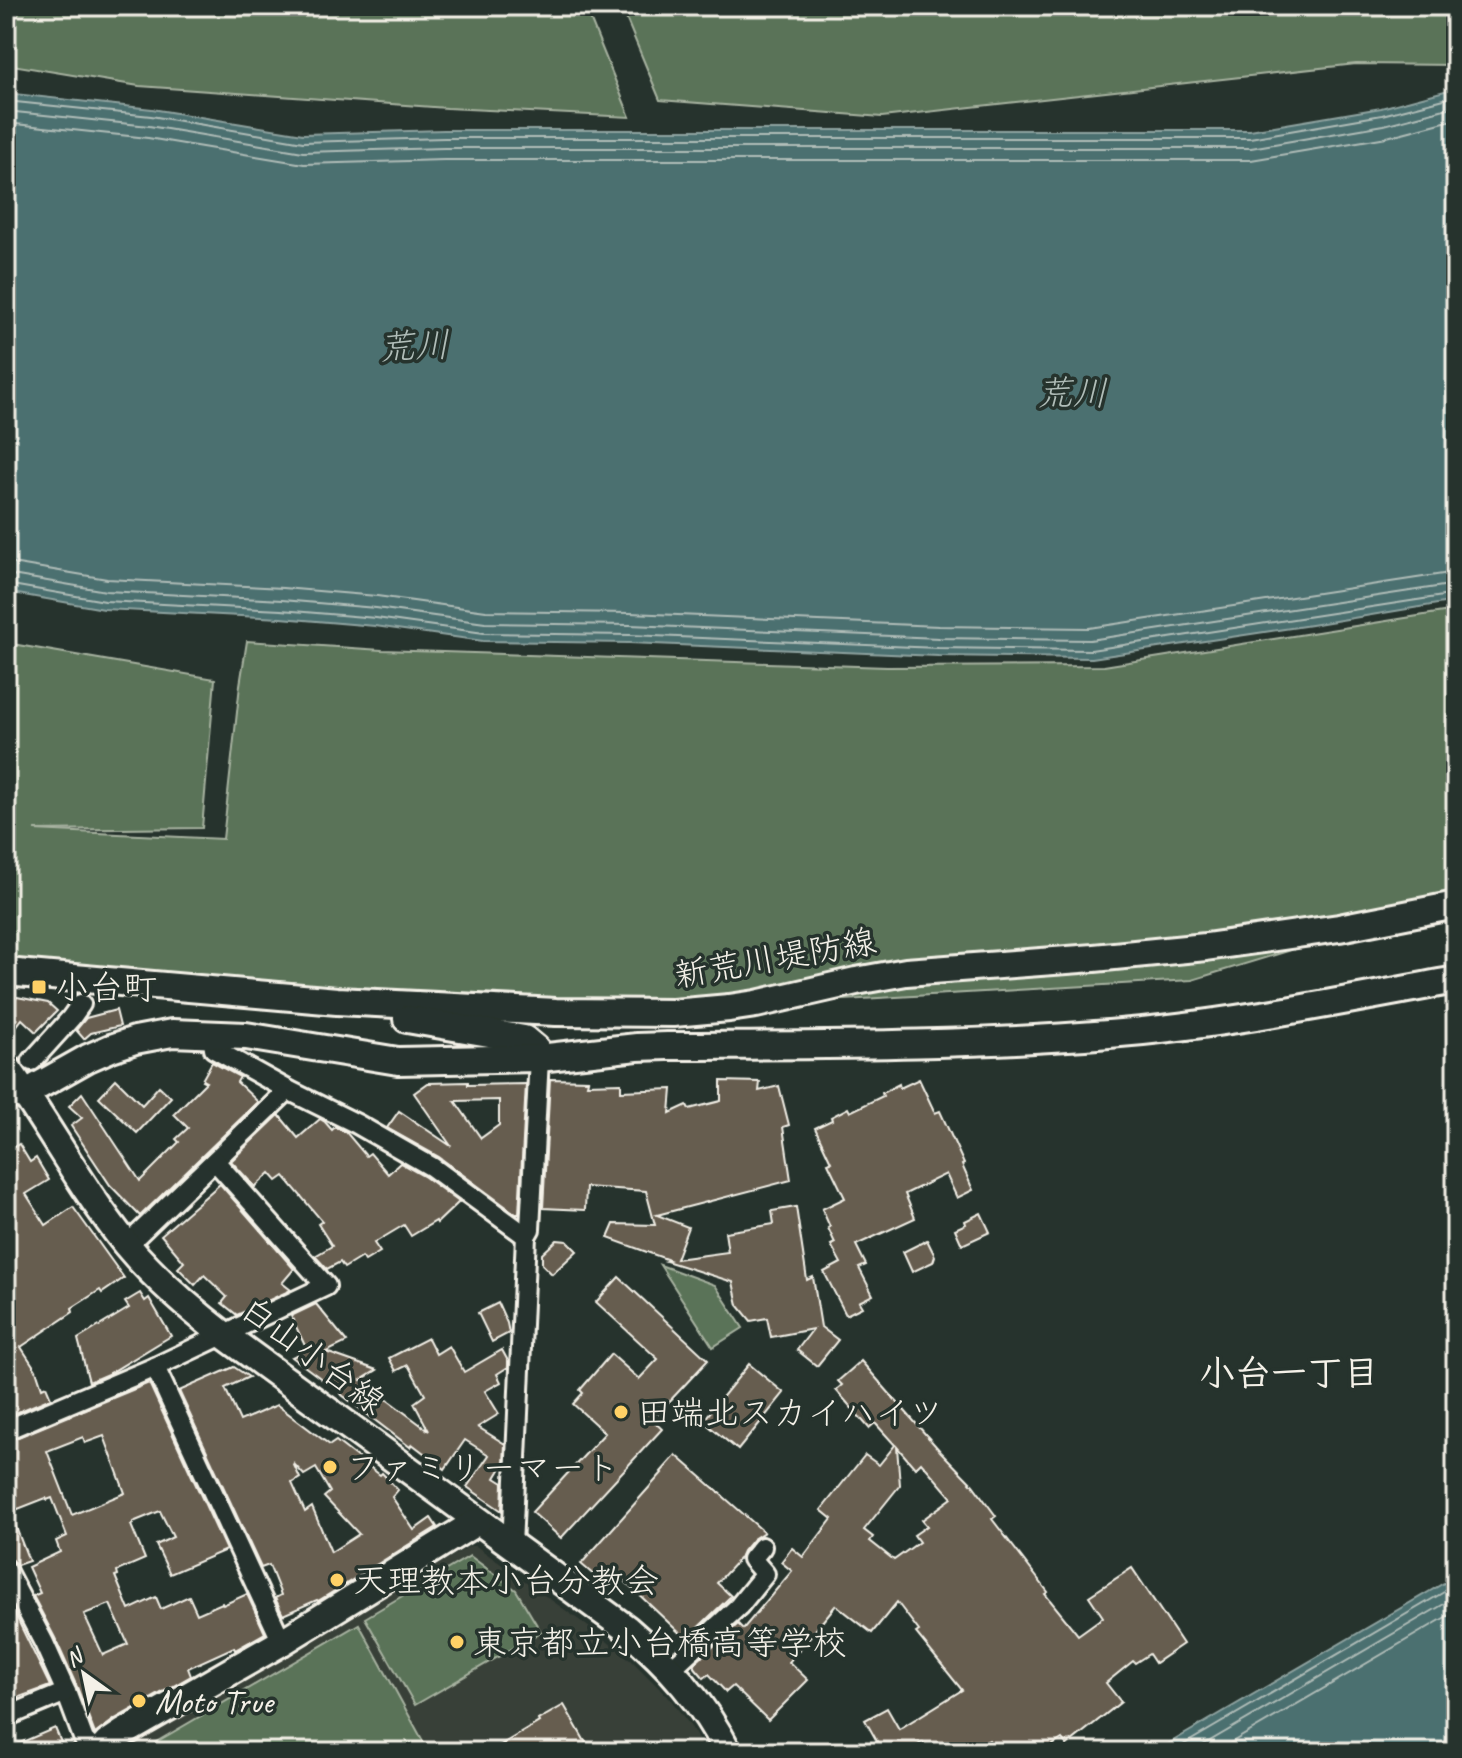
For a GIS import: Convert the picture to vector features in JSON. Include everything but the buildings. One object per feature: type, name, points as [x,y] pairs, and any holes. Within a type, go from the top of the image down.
[{"type":"main road","name":"新荒川堤防線","points":[[6,972],[337,1001],[647,1014],[756,1004],[906,972],[1206,947],[1339,928],[1456,905]]},
{"type":"main road","name":"新荒川堤防線","points":[[15,1094],[88,1058],[135,1040],[172,1033],[246,1036],[398,1061],[539,1058],[637,1047],[930,1043],[1110,1034],[1239,1019],[1456,980]]},
{"type":"main road","points":[[337,1001],[387,1016],[524,1039],[536,1049],[539,1058]]},
{"type":"main road","name":"白山小台線","points":[[6,1066],[15,1094],[103,1214],[154,1275],[224,1335],[627,1629],[671,1669],[691,1693],[719,1733],[728,1752]]},
{"type":"main road","points":[[98,1752],[123,1733],[282,1642],[478,1521]]},
{"type":"street","points":[[32,1061],[81,1004]]},
{"type":"street","points":[[212,1033],[214,1049],[432,1167],[526,1236]]},
{"type":"street","points":[[51,1040],[68,1069]]},
{"type":"street","points":[[512,1546],[526,1236],[530,1229],[539,1058]]},
{"type":"street","points":[[127,1245],[288,1090]]},
{"type":"street","points":[[6,1430],[155,1367],[326,1286],[215,1161]]},
{"type":"street","points":[[155,1367],[282,1642]]},
{"type":"street","points":[[671,1669],[739,1606],[765,1574],[752,1559],[762,1547]]},
{"type":"street","points":[[6,1570],[39,1632],[84,1740],[98,1752]]},
{"type":"street","points":[[6,1717],[66,1692]]},
{"type":"shaded area","name":"東京都立小台橋高等学校","points":[[470,1546],[476,1546],[631,1660],[671,1700],[705,1752],[124,1752],[130,1744]]},
{"type":"green space","points":[[6,6],[585,6],[630,117],[447,108],[139,86],[6,64]]},
{"type":"green space","points":[[621,6],[1456,6],[1456,65],[1356,64],[882,117],[660,100]]},
{"type":"green space","points":[[1456,610],[1456,900],[1192,980],[774,1004],[429,999],[6,959],[6,643],[215,679],[202,828],[34,830],[223,839],[247,641],[382,650],[887,667],[1104,666]]},
{"type":"green space","points":[[660,1265],[715,1285],[743,1328],[713,1347]]},
{"type":"green space","points":[[470,1556],[516,1590],[541,1632],[415,1705],[365,1618]]},
{"type":"green space","points":[[359,1624],[429,1752],[139,1752]]},
{"type":"water","name":"荒川","points":[[1456,88],[1456,601],[1092,658],[483,641],[375,626],[281,618],[104,609],[6,592],[6,93],[152,109],[303,134],[444,130],[1250,130],[1381,108]]},
{"type":"water","points":[[1456,1576],[1456,1752],[1155,1752],[1161,1748]]},
{"type":"place","name":"小台町","points":[[39,987]]},
{"type":"place","name":"田端北スカイハイツ","points":[[621,1412]]},
{"type":"place","name":"ファミリーマート","points":[[330,1467]]},
{"type":"place","name":"天理教本小台分教会","points":[[337,1580]]},
{"type":"place","name":"東京都立小台橋高等学校","points":[[457,1642]]},
{"type":"place","name":"Moto True","points":[[139,1701]]},
{"type":"district","name":"小台一丁目","points":[[1289,1373]]}]
